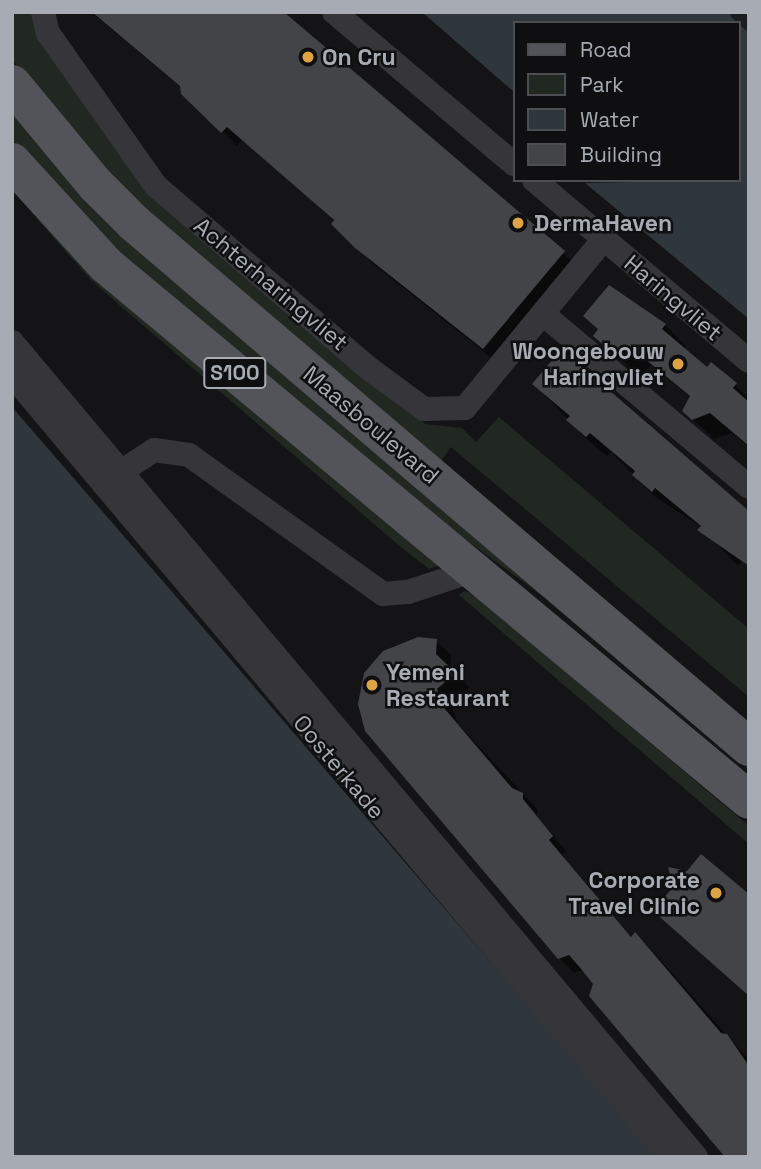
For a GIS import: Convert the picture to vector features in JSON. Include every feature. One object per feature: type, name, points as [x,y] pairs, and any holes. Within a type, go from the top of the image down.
[{"type":"main road","name":"Maasboulevard","points":[[12,84],[96,185],[134,223],[749,747]]},
{"type":"main road","name":"Maasboulevard","points":[[12,162],[106,265],[749,800]]},
{"type":"street","name":"Achterharingvliet","points":[[43,12],[48,33],[156,186],[371,370],[424,409],[465,408],[604,239]]},
{"type":"street","points":[[334,12],[512,162]]},
{"type":"street","name":"Haringvliet","points":[[536,182],[749,361]]},
{"type":"street","points":[[543,314],[749,487]]},
{"type":"street","name":"Oosterkade","points":[[12,342],[696,1157]]},
{"type":"street","name":"Oosterkade","points":[[12,375],[670,1157]]},
{"type":"street","points":[[122,471],[154,450],[189,455],[383,594],[408,592],[472,571]]},
{"type":"green space","points":[[12,12],[37,12],[149,189],[425,424],[462,428],[476,442],[499,417],[749,629],[749,697],[451,447],[439,464],[155,223],[12,60]]},
{"type":"green space","points":[[12,105],[749,760],[749,770],[551,602],[436,518],[164,295],[54,190],[12,139]]},
{"type":"green space","points":[[12,190],[442,564],[429,569],[402,548],[124,309],[90,279]]},
{"type":"green space","points":[[464,591],[472,593],[749,826],[749,844],[459,595]]},
{"type":"water","points":[[422,12],[749,12],[749,319],[585,183],[740,182],[740,21],[512,21],[512,90]]},
{"type":"water","points":[[12,407],[231,660],[658,1157],[12,1157]]},
{"type":"building","points":[[92,12],[284,12],[565,251],[483,349],[354,247],[331,224],[334,220],[227,127],[221,133],[181,94],[180,86]]},
{"type":"building","name":"Woongebouw Haringvliet","points":[[609,285],[666,324],[662,329],[707,367],[711,362],[737,383],[733,388],[749,402],[749,446],[710,413],[692,420],[682,411],[690,396],[629,346],[619,358],[593,336],[598,329],[583,316]]},
{"type":"building","points":[[559,352],[571,362],[573,359],[749,511],[749,566],[697,530],[701,526],[655,488],[652,492],[632,475],[635,471],[590,433],[586,437],[566,420],[570,416],[532,384]]},
{"type":"building","points":[[418,637],[437,639],[436,654],[456,673],[437,689],[444,708],[512,788],[523,793],[523,799],[553,836],[549,840],[631,937],[635,932],[721,1033],[727,1034],[749,1066],[749,1157],[725,1157],[589,996],[593,984],[582,970],[569,955],[558,959],[365,731],[358,704],[364,673],[383,651]]},
{"type":"building","points":[[701,854],[749,894],[749,996],[653,911],[673,887],[668,867],[687,871]]},
{"type":"place","name":"On Cru","points":[[308,57]]},
{"type":"place","name":"DermaHaven","points":[[518,223]]},
{"type":"place","name":"Woongebouw Haringvliet","points":[[678,364]]},
{"type":"place","name":"Yemeni Restaurant","points":[[372,685]]},
{"type":"place","name":"Corporate Travel Clinic","points":[[716,893]]}]
